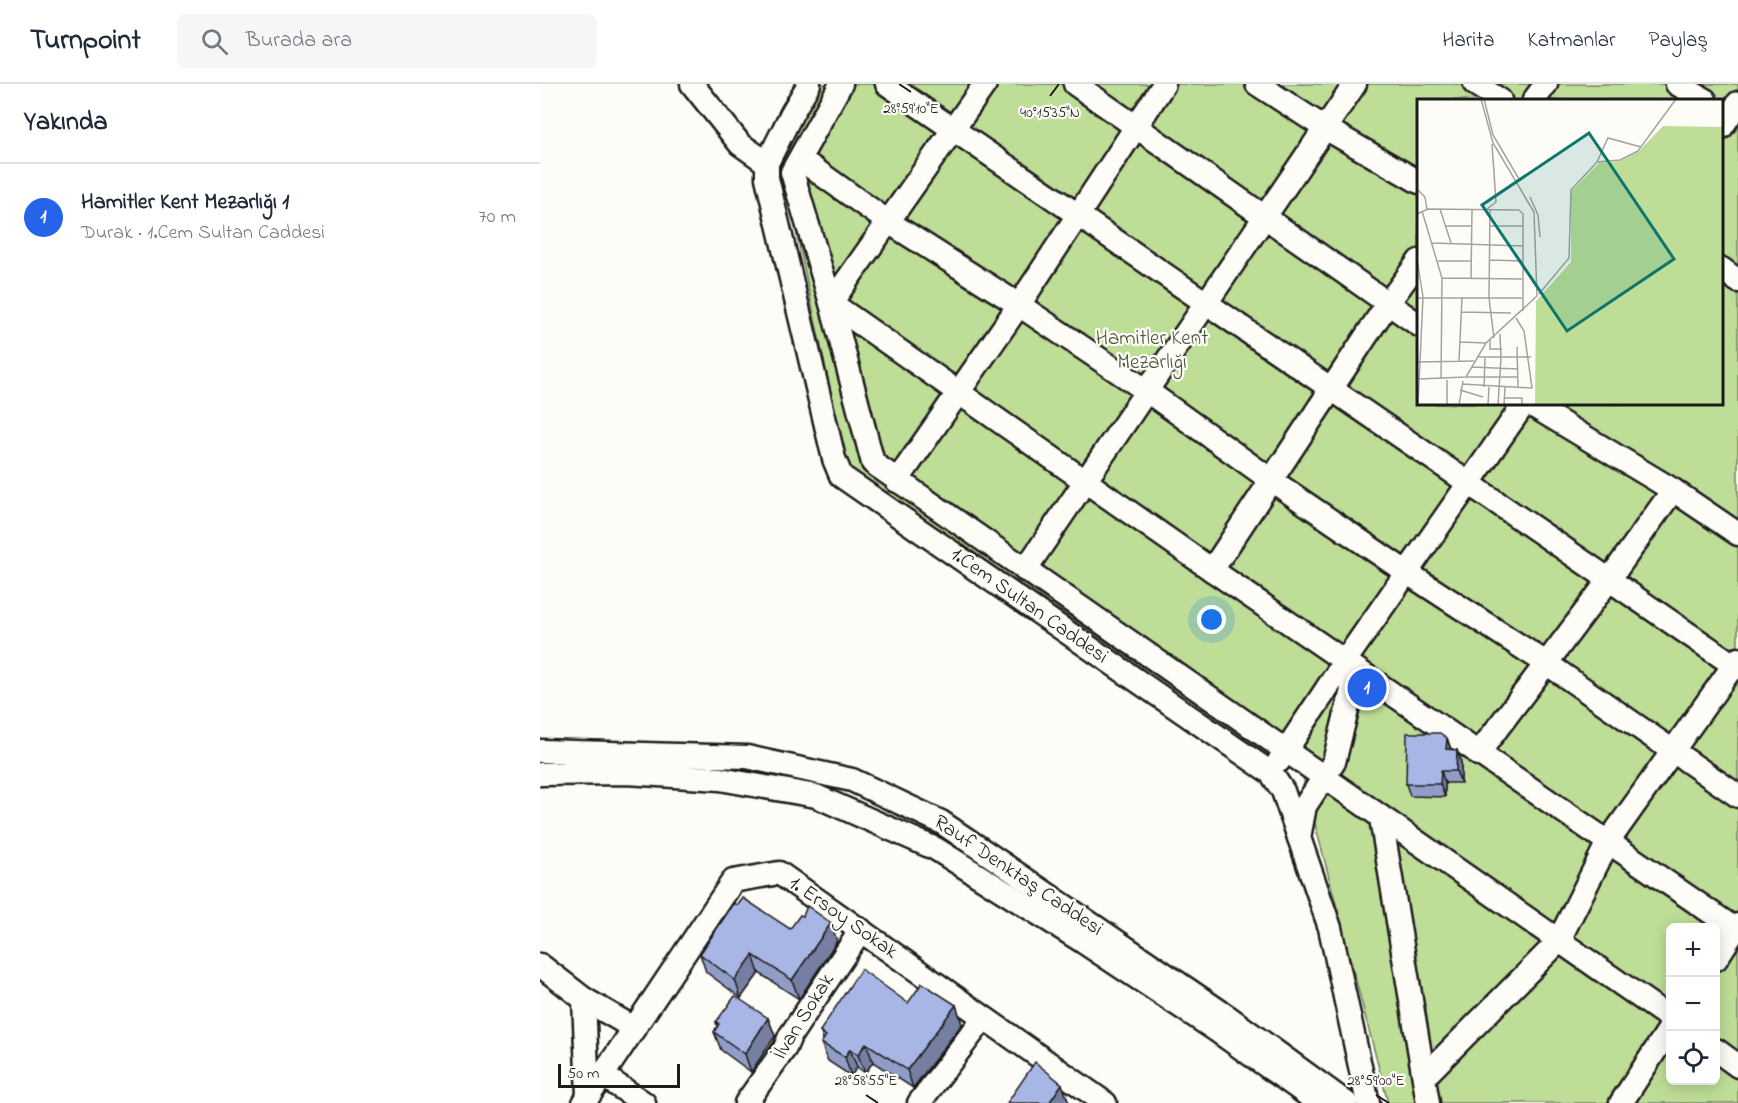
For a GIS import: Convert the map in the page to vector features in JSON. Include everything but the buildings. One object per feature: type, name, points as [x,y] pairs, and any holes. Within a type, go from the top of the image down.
[{"type":"street","points":[[692,84],[740,144],[767,164],[809,84]]},
{"type":"street","points":[[841,84],[792,172],[831,303],[873,463],[1558,942],[1666,1015]]},
{"type":"street","points":[[887,84],[1609,580],[1737,664],[1672,750],[1608,842],[1558,942],[1425,1076]]},
{"type":"street","points":[[831,303],[985,84]]},
{"type":"street","points":[[1075,84],[1417,324]]},
{"type":"street","points":[[897,481],[1019,305],[1164,84]]},
{"type":"street","points":[[1257,84],[1325,128],[1417,181]]},
{"type":"street","points":[[1025,570],[1356,84]]},
{"type":"street","points":[[1475,84],[1498,99]]},
{"type":"street","points":[[1535,99],[1546,84]]},
{"type":"street","points":[[1677,84],[1703,99]]},
{"type":"street","points":[[800,159],[887,221],[1019,305],[1147,391],[1406,573],[1546,663],[1738,796]]},
{"type":"street","name":"1.Cem Sultan Caddesi","points":[[767,164],[767,178],[834,459],[841,476],[1271,773],[1283,791],[1330,928],[1368,1103]]},
{"type":"street","points":[[1212,570],[1388,303],[1417,264]]},
{"type":"street","points":[[1723,270],[1738,281]]},
{"type":"street","points":[[831,303],[1478,754],[1737,928],[1720,953]]},
{"type":"street","points":[[1271,773],[1523,405]]},
{"type":"street","points":[[1532,405],[1673,490],[1738,534]]},
{"type":"street","points":[[1478,754],[1609,580],[1673,490]]},
{"type":"street","points":[[1299,839],[1305,806],[1334,762],[1352,690],[1346,662]]},
{"type":"street","name":"Rauf Denktaş Caddesi","points":[[540,751],[747,757],[852,780],[941,822],[1228,1017],[1346,1103]]},
{"type":"street","name":"Rauf Denktaş Caddesi","points":[[540,774],[627,772],[720,778],[816,796],[936,849],[1082,941],[1216,1030],[1319,1103]]},
{"type":"street","points":[[1381,818],[1428,1103]]},
{"type":"street","name":"1. Ersoy Sokak","points":[[586,1100],[733,881],[779,873],[984,1019],[1082,1096],[1105,1103]]},
{"type":"street","name":"İlvan Sokak","points":[[747,1103],[861,930]]},
{"type":"street","points":[[540,965],[584,999],[634,1028]]},
{"type":"street","points":[[584,999],[586,1100]]},
{"type":"street","points":[[919,1103],[984,1019]]},
{"type":"street","points":[[1621,1103],[1669,1031]]},
{"type":"street","points":[[1720,1053],[1738,1066]]},
{"type":"street","points":[[602,1075],[644,1103]]},
{"type":"green space","name":"Hamitler Kent Mezarlığı","points":[[821,84],[1738,84],[1738,1103],[1388,1103],[1302,774],[847,467],[780,157]]},
{"type":"place","name":"Hamitler Kent Mezarlığı 1","points":[[1367,688]]}]
